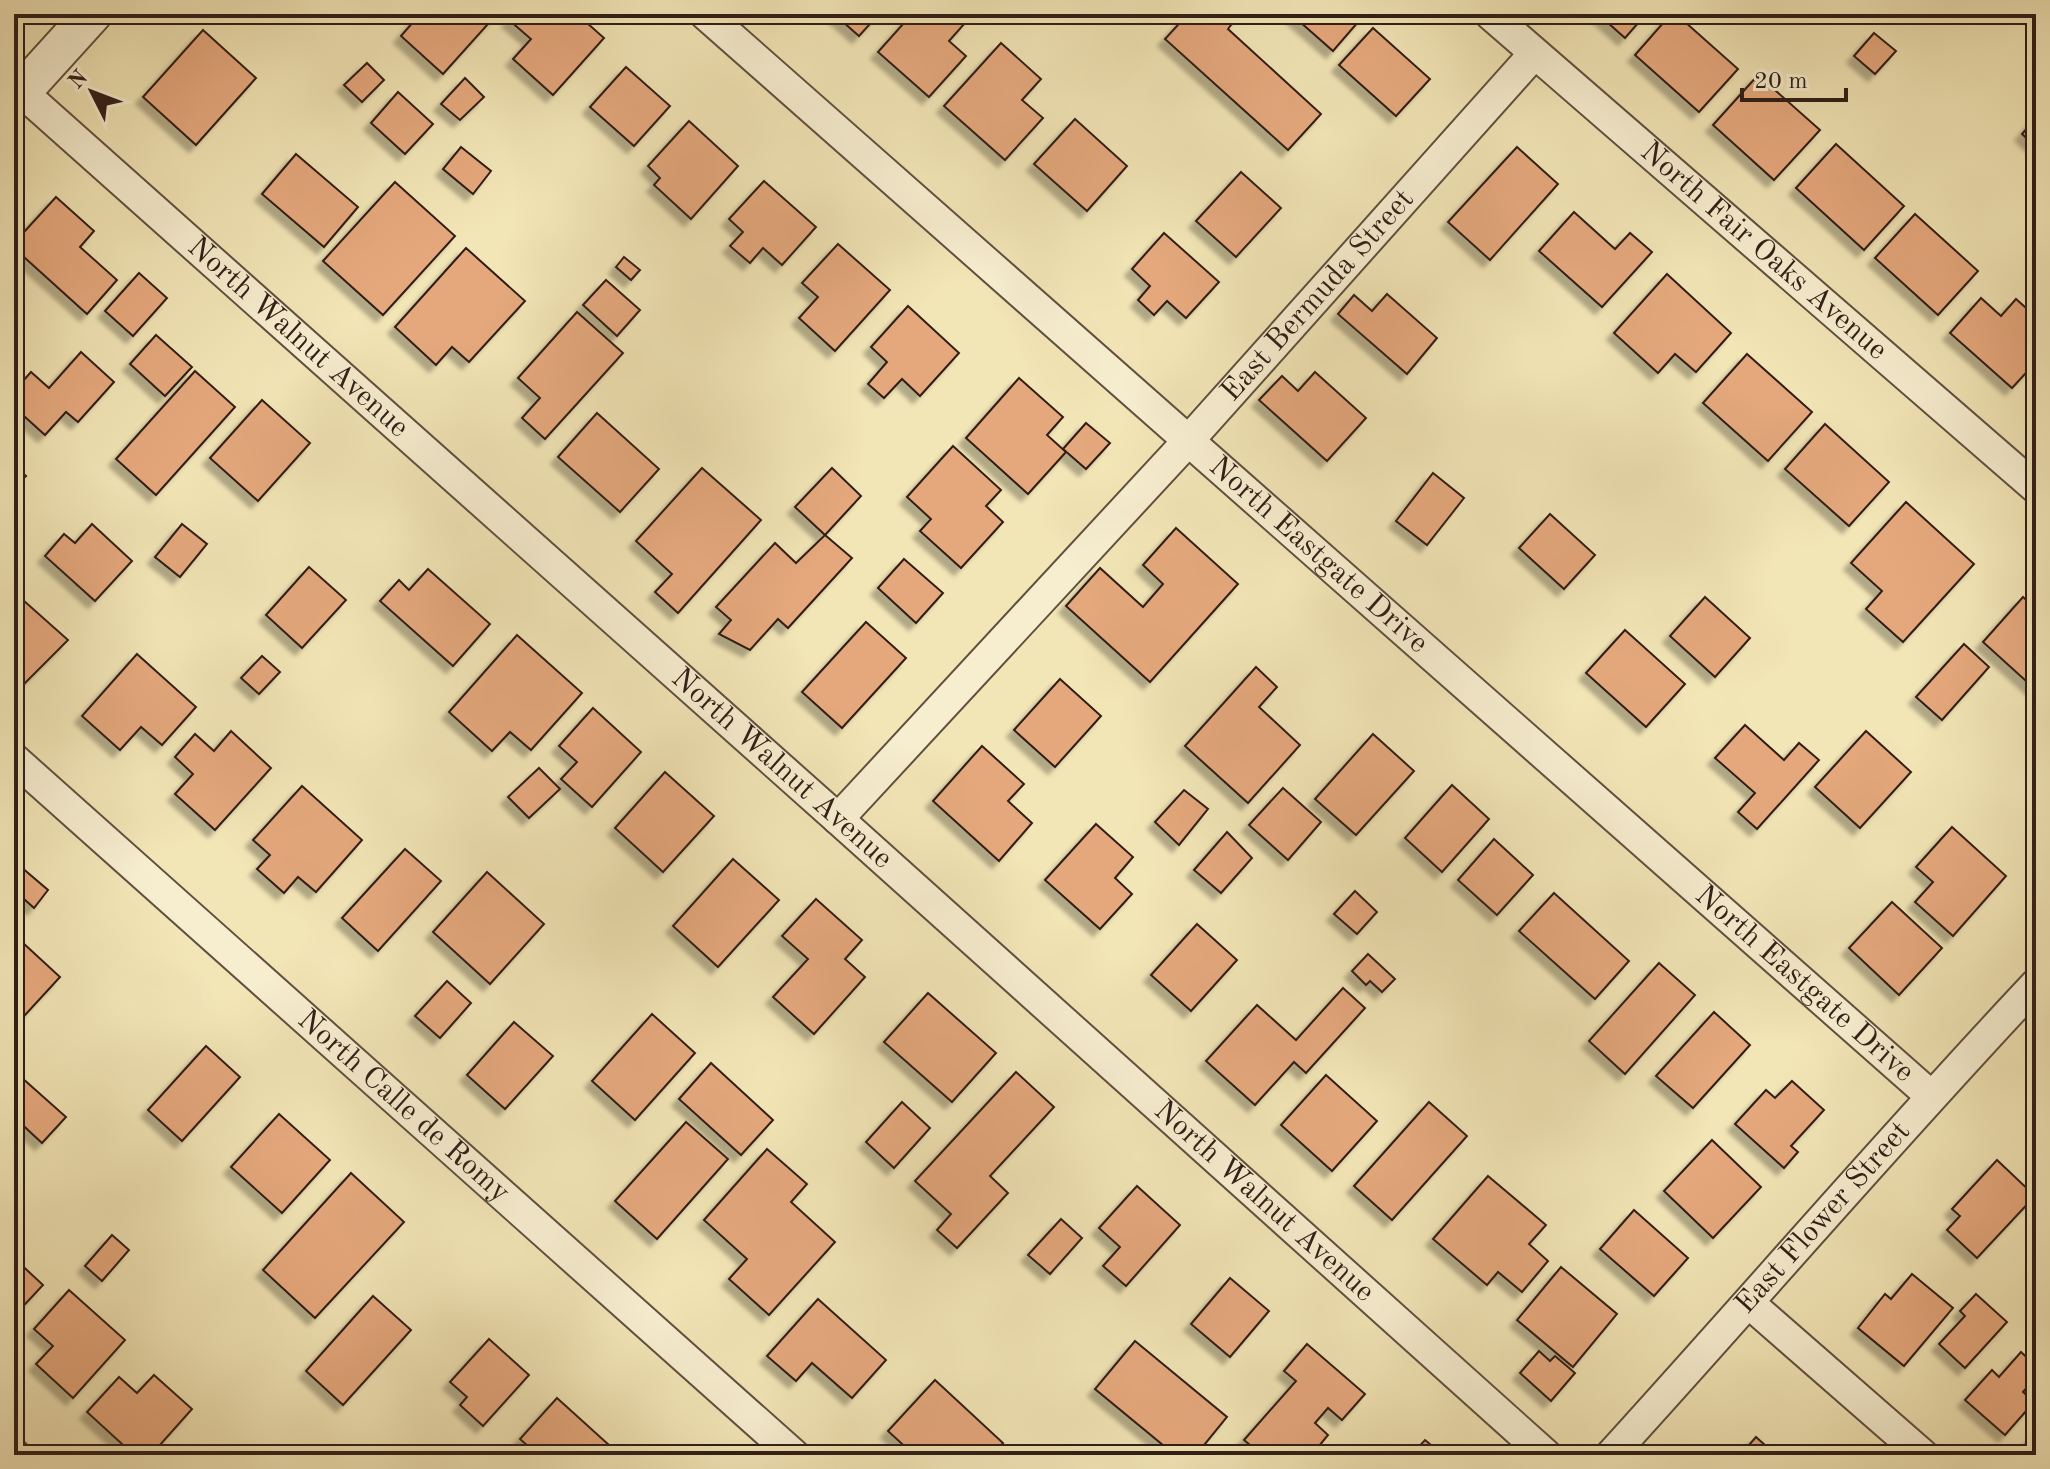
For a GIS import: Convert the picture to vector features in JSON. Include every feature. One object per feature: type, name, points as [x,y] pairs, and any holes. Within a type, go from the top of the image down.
[{"type":"street","points":[[16,93],[92,14]]},
{"type":"street","name":"North Eastgate Drive","points":[[705,14],[1931,1096]]},
{"type":"street","name":"North Fair Oaks Avenue","points":[[1490,14],[2036,488]]},
{"type":"street","name":"East Bermuda Street","points":[[838,819],[1189,440],[1534,54]]},
{"type":"street","name":"North Walnut Avenue","points":[[16,93],[838,819],[1546,1455]]},
{"type":"street","name":"North Calle de Romy","points":[[14,759],[794,1455]]},
{"type":"street","name":"East Flower Street","points":[[1611,1455],[1931,1096],[2036,984]]},
{"type":"street","points":[[1749,1303],[1923,1455]]},
{"type":"building","points":[[420,14],[497,14],[443,74],[401,36]]},
{"type":"building","points":[[515,14],[577,14],[604,38],[553,95],[513,59],[531,39],[509,20]]},
{"type":"building","points":[[834,14],[879,14],[859,36]]},
{"type":"building","points":[[912,14],[955,14],[965,23],[949,41],[966,56],[929,97],[878,52]]},
{"type":"building","points":[[1188,14],[1239,14],[1228,29],[1321,114],[1288,150],[1165,39]]},
{"type":"building","points":[[1291,14],[1365,14],[1333,51]]},
{"type":"building","points":[[1598,14],[1646,14],[1625,38]]},
{"type":"building","points":[[1671,14],[1676,14],[1738,69],[1699,112],[1635,55]]},
{"type":"building","points":[[1373,28],[1430,79],[1396,116],[1339,65]]},
{"type":"building","points":[[203,30],[256,78],[196,145],[143,97]]},
{"type":"building","points":[[1874,33],[1896,51],[1875,74],[1854,56]]},
{"type":"building","points":[[1001,43],[1041,79],[1022,100],[1043,118],[1005,160],[944,106]]},
{"type":"building","points":[[367,63],[384,80],[362,102],[344,85]]},
{"type":"building","points":[[626,67],[670,106],[634,146],[590,107]]},
{"type":"building","points":[[1758,75],[1820,130],[1774,180],[1713,125]]},
{"type":"building","points":[[465,78],[484,97],[460,120],[441,104]]},
{"type":"building","points":[[398,92],[433,124],[405,154],[371,123]]},
{"type":"building","points":[[2036,118],[2036,147],[2022,134]]},
{"type":"building","points":[[1075,119],[1127,166],[1087,211],[1034,164]]},
{"type":"building","points":[[689,121],[738,166],[691,219],[654,185],[660,178],[648,166]]},
{"type":"building","points":[[1836,144],[1904,206],[1864,250],[1796,188]]},
{"type":"building","points":[[461,147],[491,171],[473,194],[443,169]]},
{"type":"building","points":[[1517,147],[1558,184],[1490,260],[1448,222]]},
{"type":"building","points":[[296,154],[358,207],[324,247],[262,194]]},
{"type":"building","points":[[1241,172],[1281,208],[1236,257],[1196,221]]},
{"type":"building","points":[[764,181],[816,227],[782,265],[763,248],[750,263],[730,246],[743,232],[729,219]]},
{"type":"building","points":[[395,182],[455,236],[383,315],[323,261]]},
{"type":"building","points":[[56,197],[94,231],[80,247],[117,280],[87,314],[14,248],[14,243]]},
{"type":"building","points":[[1574,212],[1615,249],[1630,233],[1652,252],[1602,307],[1539,251]]},
{"type":"building","points":[[1915,214],[1978,271],[1938,315],[1875,258]]},
{"type":"building","points":[[1164,233],[1219,282],[1186,318],[1167,301],[1154,315],[1138,300],[1150,286],[1132,269]]},
{"type":"building","points":[[838,244],[890,290],[835,351],[799,318],[818,297],[802,283]]},
{"type":"building","points":[[466,248],[525,301],[469,362],[452,347],[436,365],[395,327]]},
{"type":"building","points":[[624,257],[640,270],[631,280],[616,267]]},
{"type":"building","points":[[139,273],[167,298],[133,336],[105,311]]},
{"type":"building","points":[[1667,274],[1731,333],[1696,372],[1675,354],[1658,373],[1614,333]]},
{"type":"building","points":[[606,280],[640,310],[617,336],[583,305]]},
{"type":"building","points":[[1387,294],[1437,338],[1407,374],[1338,314],[1354,295],[1372,311]]},
{"type":"building","points":[[1981,298],[2001,316],[2016,299],[2036,317],[2036,362],[2012,388],[1950,333]]},
{"type":"building","points":[[908,306],[959,353],[920,396],[902,379],[884,398],[868,384],[887,362],[871,347]]},
{"type":"building","points":[[577,312],[623,353],[545,439],[522,418],[540,398],[518,378]]},
{"type":"building","points":[[156,335],[192,367],[165,396],[130,364]]},
{"type":"building","points":[[81,352],[114,382],[78,422],[66,412],[45,435],[14,407],[14,391],[31,372],[49,388]]},
{"type":"building","points":[[1747,354],[1812,412],[1768,461],[1703,403]]},
{"type":"building","points":[[195,371],[235,407],[156,495],[116,459]]},
{"type":"building","points":[[1315,372],[1366,418],[1327,461],[1259,400],[1282,376],[1298,391]]},
{"type":"building","points":[[1019,378],[1063,417],[1047,435],[1066,452],[1028,494],[966,438]]},
{"type":"building","points":[[262,400],[310,443],[258,501],[210,458]]},
{"type":"building","points":[[597,413],[659,469],[620,512],[558,457]]},
{"type":"building","points":[[1086,423],[1110,443],[1086,469],[1063,449]]},
{"type":"building","points":[[1825,424],[1889,482],[1849,526],[1785,469]]},
{"type":"building","points":[[953,446],[1001,490],[986,506],[1003,522],[961,568],[920,531],[931,519],[907,497]]},
{"type":"building","points":[[14,465],[26,476],[14,488]]},
{"type":"building","points":[[702,468],[761,520],[678,613],[655,592],[672,574],[636,541]]},
{"type":"building","points":[[832,468],[861,496],[825,535],[795,507]]},
{"type":"building","points":[[1433,473],[1464,498],[1427,545],[1396,521]]},
{"type":"building","points":[[1906,502],[1974,564],[1903,642],[1866,609],[1882,591],[1851,563]]},
{"type":"building","points":[[1550,514],[1595,555],[1564,589],[1519,548]]},
{"type":"building","points":[[92,524],[132,561],[95,601],[45,556],[64,534],[75,543]]},
{"type":"building","points":[[182,524],[207,544],[180,577],[155,557]]},
{"type":"building","points":[[1176,528],[1238,584],[1150,682],[1066,606],[1100,568],[1143,607],[1163,584],[1143,565]]},
{"type":"building","points":[[825,535],[852,558],[788,628],[778,619],[750,650],[719,634],[731,620],[716,607],[775,543],[796,563]]},
{"type":"building","points":[[904,559],[943,593],[916,623],[878,588]]},
{"type":"building","points":[[309,567],[346,600],[302,648],[266,615]]},
{"type":"building","points":[[428,569],[490,624],[453,666],[380,601],[399,580],[409,590]]},
{"type":"building","points":[[14,592],[68,640],[17,691],[14,688]]},
{"type":"building","points":[[1705,597],[1750,638],[1715,677],[1670,636]]},
{"type":"building","points":[[2023,597],[2036,609],[2036,690],[1983,642]]},
{"type":"building","points":[[866,622],[906,658],[842,728],[802,692]]},
{"type":"building","points":[[1625,630],[1685,684],[1646,727],[1586,673]]},
{"type":"building","points":[[517,635],[582,693],[531,750],[510,732],[492,751],[449,712]]},
{"type":"building","points":[[1964,644],[1989,667],[1942,720],[1916,697]]},
{"type":"building","points":[[137,654],[196,707],[162,745],[141,727],[120,750],[82,716]]},
{"type":"building","points":[[262,656],[280,672],[259,694],[241,678]]},
{"type":"building","points":[[1256,667],[1277,687],[1259,707],[1300,745],[1248,803],[1185,746]]},
{"type":"building","points":[[1060,679],[1101,716],[1055,767],[1014,730]]},
{"type":"building","points":[[593,708],[641,752],[592,807],[561,779],[577,762],[559,746]]},
{"type":"building","points":[[1745,725],[1784,760],[1799,743],[1819,760],[1757,829],[1738,812],[1755,793],[1715,758]]},
{"type":"building","points":[[231,731],[271,768],[215,830],[175,794],[193,774],[175,757],[195,734],[214,751]]},
{"type":"building","points":[[1866,731],[1911,772],[1860,828],[1815,787]]},
{"type":"building","points":[[1373,734],[1414,771],[1356,835],[1315,799]]},
{"type":"building","points":[[982,746],[1024,784],[1008,801],[1032,823],[999,861],[933,801]]},
{"type":"building","points":[[539,768],[560,789],[529,818],[508,797]]},
{"type":"building","points":[[665,772],[714,816],[663,872],[615,828]]},
{"type":"building","points":[[1452,785],[1489,819],[1442,872],[1405,838]]},
{"type":"building","points":[[302,786],[362,840],[316,892],[298,877],[284,893],[257,869],[270,855],[253,840]]},
{"type":"building","points":[[1283,788],[1321,822],[1288,860],[1249,825]]},
{"type":"building","points":[[1184,790],[1208,809],[1179,845],[1155,822]]},
{"type":"building","points":[[1096,824],[1133,857],[1115,878],[1132,894],[1100,929],[1045,880]]},
{"type":"building","points":[[1952,827],[2006,876],[1953,936],[1915,902],[1933,882],[1916,867]]},
{"type":"building","points":[[1227,832],[1252,858],[1221,893],[1194,870]]},
{"type":"building","points":[[1494,839],[1533,875],[1497,915],[1458,880]]},
{"type":"building","points":[[405,849],[441,881],[378,951],[342,918]]},
{"type":"building","points":[[733,859],[779,900],[718,967],[673,926]]},
{"type":"building","points":[[14,861],[48,890],[34,908],[14,890]]},
{"type":"building","points":[[487,872],[544,924],[490,984],[433,932]]},
{"type":"building","points":[[1355,891],[1377,912],[1357,934],[1334,914]]},
{"type":"building","points":[[1554,893],[1629,961],[1595,999],[1519,931]]},
{"type":"building","points":[[816,899],[862,940],[845,959],[865,977],[814,1034],[773,997],[808,959],[782,936]]},
{"type":"building","points":[[1892,902],[1942,948],[1899,995],[1849,948]]},
{"type":"building","points":[[1197,924],[1237,960],[1191,1011],[1151,975]]},
{"type":"building","points":[[22,942],[60,977],[14,1027],[14,951]]},
{"type":"building","points":[[1368,954],[1395,979],[1382,992],[1370,981],[1366,985],[1352,971]]},
{"type":"building","points":[[1659,963],[1695,995],[1625,1074],[1589,1041]]},
{"type":"building","points":[[447,981],[471,1003],[440,1038],[415,1016]]},
{"type":"building","points":[[1343,988],[1365,1008],[1306,1073],[1294,1062],[1255,1105],[1206,1061],[1257,1005],[1296,1040]]},
{"type":"building","points":[[928,993],[996,1053],[952,1102],[884,1042]]},
{"type":"building","points":[[1714,1012],[1750,1045],[1693,1108],[1656,1076]]},
{"type":"building","points":[[652,1014],[695,1053],[635,1120],[592,1081]]},
{"type":"building","points":[[514,1022],[553,1056],[505,1109],[467,1075]]},
{"type":"building","points":[[206,1046],[240,1077],[182,1141],[148,1110]]},
{"type":"building","points":[[711,1063],[773,1120],[741,1155],[679,1099]]},
{"type":"building","points":[[1016,1072],[1054,1107],[990,1176],[1008,1193],[957,1248],[937,1230],[951,1214],[915,1181]]},
{"type":"building","points":[[1326,1075],[1377,1121],[1332,1171],[1281,1125]]},
{"type":"building","points":[[21,1077],[66,1117],[42,1143],[14,1117],[14,1084]]},
{"type":"building","points":[[1792,1081],[1824,1110],[1791,1146],[1798,1152],[1784,1168],[1735,1124],[1766,1090],[1775,1098]]},
{"type":"building","points":[[902,1102],[930,1128],[894,1168],[866,1142]]},
{"type":"building","points":[[1429,1102],[1467,1136],[1392,1220],[1354,1186]]},
{"type":"building","points":[[279,1114],[330,1160],[282,1213],[231,1167]]},
{"type":"building","points":[[686,1122],[728,1159],[657,1239],[615,1201]]},
{"type":"building","points":[[1712,1140],[1761,1187],[1713,1238],[1664,1191]]},
{"type":"building","points":[[767,1149],[807,1184],[791,1202],[835,1242],[769,1315],[729,1279],[747,1259],[704,1220]]},
{"type":"building","points":[[1997,1160],[2035,1196],[1977,1258],[1947,1230],[1960,1216],[1952,1209]]},
{"type":"building","points":[[351,1173],[404,1222],[315,1318],[263,1270]]},
{"type":"building","points":[[1488,1176],[1546,1225],[1529,1244],[1548,1261],[1522,1292],[1498,1272],[1487,1285],[1433,1239]]},
{"type":"building","points":[[1137,1186],[1180,1225],[1126,1286],[1103,1266],[1120,1247],[1099,1228]]},
{"type":"building","points":[[1634,1210],[1688,1258],[1654,1296],[1600,1249]]},
{"type":"building","points":[[1061,1219],[1082,1238],[1050,1274],[1028,1255]]},
{"type":"building","points":[[112,1235],[129,1250],[102,1281],[85,1266]]},
{"type":"building","points":[[14,1258],[43,1285],[14,1316]]},
{"type":"building","points":[[1561,1267],[1617,1314],[1573,1367],[1517,1320]]},
{"type":"building","points":[[1912,1274],[1953,1308],[1904,1366],[1858,1328],[1885,1294],[1891,1299]]},
{"type":"building","points":[[1230,1278],[1269,1311],[1230,1357],[1191,1324]]},
{"type":"building","points":[[69,1290],[125,1340],[73,1398],[36,1364],[53,1346],[34,1329]]},
{"type":"building","points":[[1976,1294],[2007,1322],[1965,1368],[1939,1344],[1965,1316],[1960,1311]]},
{"type":"building","points":[[373,1296],[411,1330],[343,1405],[306,1371]]},
{"type":"building","points":[[818,1299],[886,1360],[852,1398],[812,1363],[796,1381],[767,1356]]},
{"type":"building","points":[[489,1339],[529,1375],[483,1426],[460,1405],[467,1397],[450,1382]]},
{"type":"building","points":[[1135,1341],[1227,1417],[1196,1455],[1175,1455],[1095,1389]]},
{"type":"building","points":[[1307,1344],[1365,1394],[1342,1420],[1328,1408],[1315,1423],[1328,1435],[1314,1452],[1318,1455],[1254,1455],[1257,1451],[1244,1440],[1296,1381],[1284,1371]]},
{"type":"building","points":[[1539,1351],[1550,1361],[1555,1356],[1575,1373],[1551,1401],[1520,1373]]},
{"type":"building","points":[[2021,1352],[2036,1366],[2036,1377],[2023,1392],[2034,1402],[2005,1435],[1965,1400],[1992,1370],[1999,1377]]},
{"type":"building","points":[[154,1375],[192,1409],[151,1455],[134,1455],[87,1412],[119,1377],[137,1393]]},
{"type":"building","points":[[935,1380],[1003,1443],[992,1455],[960,1455],[949,1446],[941,1455],[914,1455],[888,1431]]},
{"type":"building","points":[[557,1398],[620,1455],[538,1455],[520,1439]]},
{"type":"building","points":[[2036,1433],[2036,1455],[2027,1455],[2021,1449]]},
{"type":"building","points":[[1756,1437],[1776,1455],[1740,1455]]},
{"type":"building","points":[[1425,1440],[1443,1455],[1411,1455]]}]
